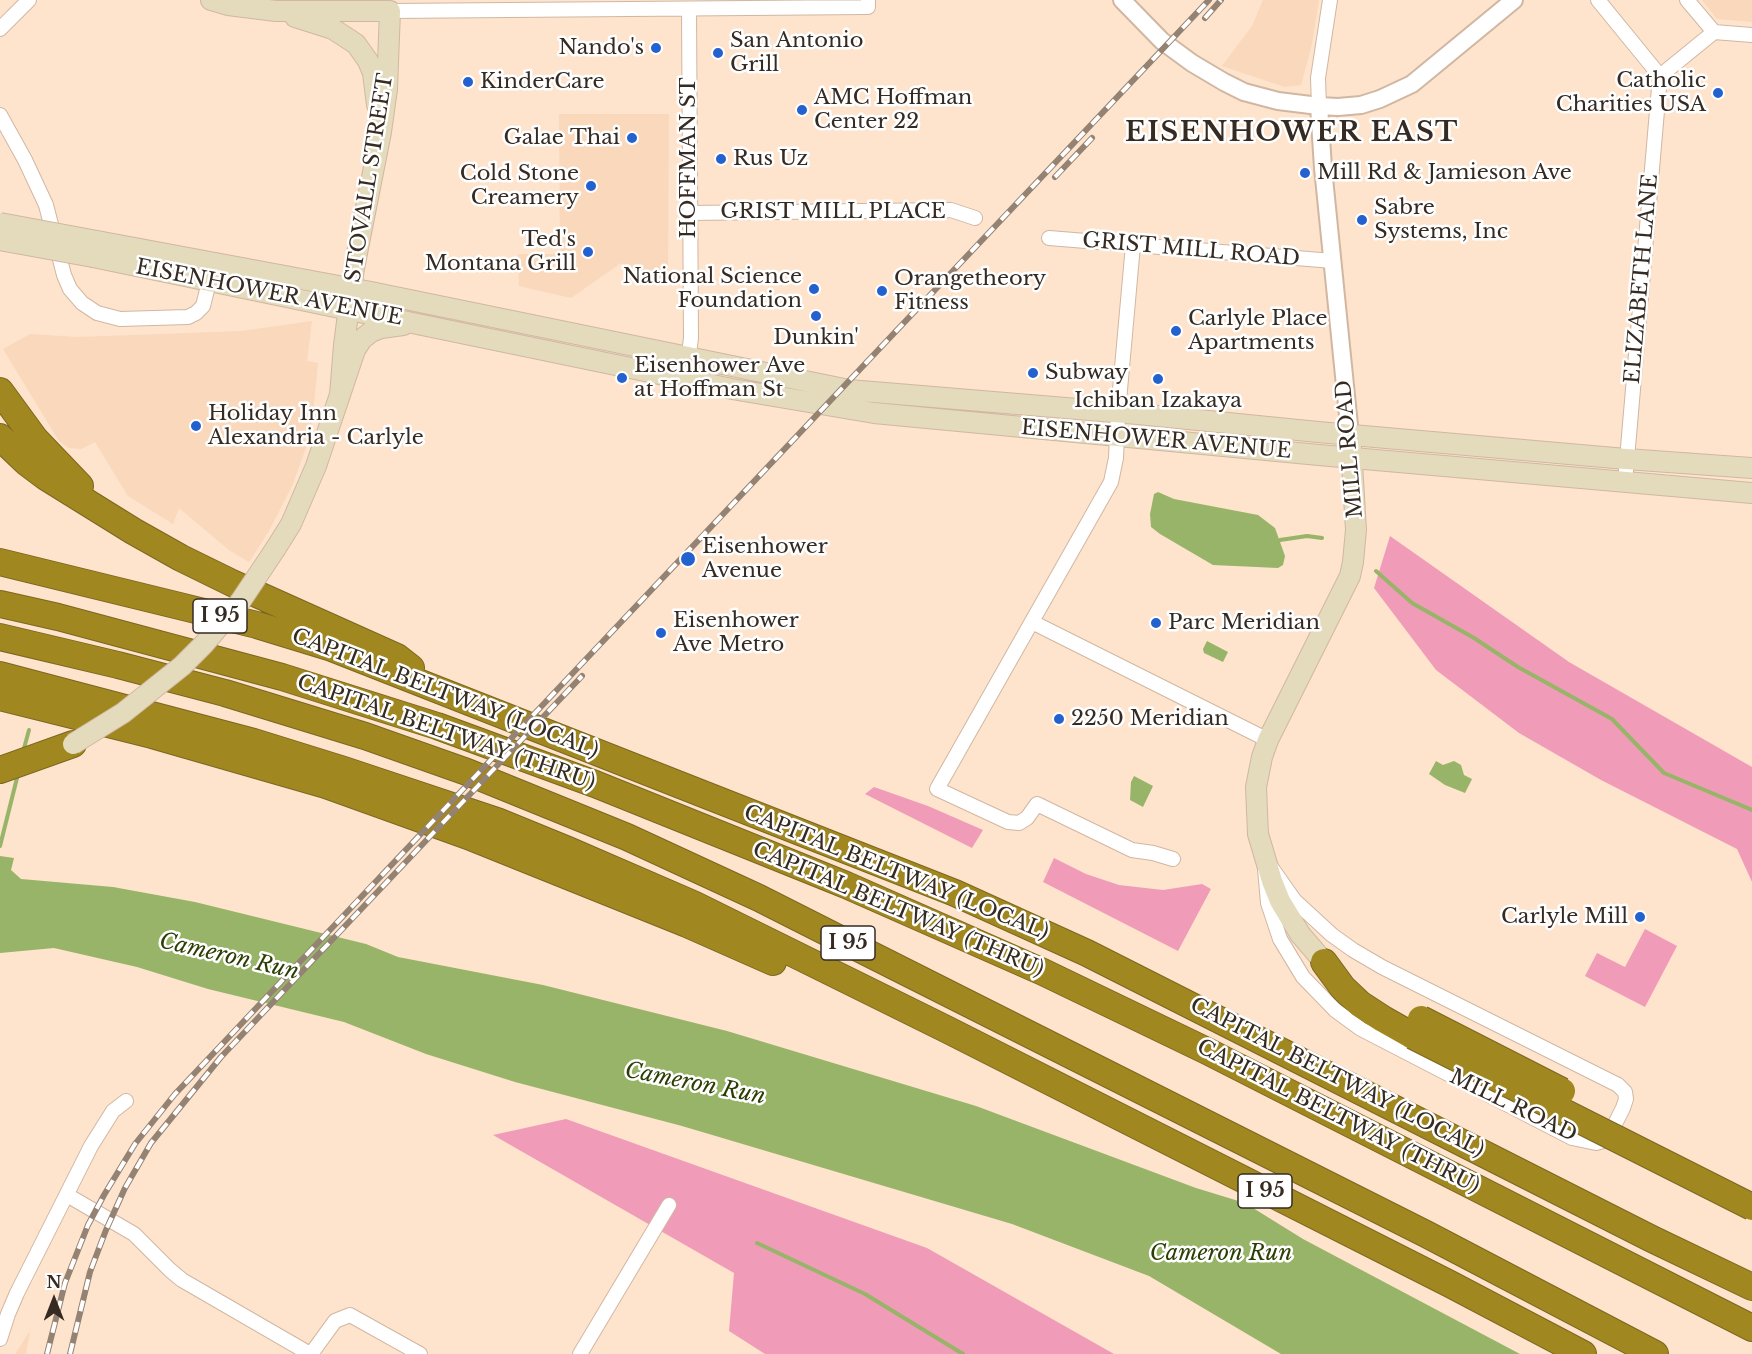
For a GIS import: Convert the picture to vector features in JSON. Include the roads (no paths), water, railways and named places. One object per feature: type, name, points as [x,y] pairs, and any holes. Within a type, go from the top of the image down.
[{"type":"highway","points":[[0,391],[35,439],[59,466],[133,531]]},
{"type":"highway","points":[[0,437],[26,462],[46,477],[133,531],[181,558],[397,657],[435,688]]},
{"type":"highway","name":"CAPITAL BELTWAY (LOCAL)","points":[[0,562],[257,626],[329,647],[954,893],[1077,948],[1652,1239],[1752,1287]]},
{"type":"highway","name":"CAPITAL BELTWAY (THRU)","points":[[0,604],[58,617],[259,671],[437,726],[595,784],[846,885],[1043,972],[1207,1051],[1752,1328]]},
{"type":"highway","name":"CAPITAL BELTWAY (THRU)","points":[[0,637],[225,693],[365,736],[467,772],[627,837],[778,908],[1426,1234],[1654,1354]]},
{"type":"highway","name":"I 95","points":[[0,675],[254,742],[405,789],[497,821],[693,904],[1450,1284],[1582,1354]]},
{"type":"highway","points":[[0,697],[152,735],[326,785],[468,836],[687,924],[775,963],[946,1029]]},
{"type":"highway","points":[[0,709],[152,735]]},
{"type":"highway","points":[[0,770],[73,744]]},
{"type":"highway","points":[[1324,962],[1343,988],[1360,1004],[1383,1019],[1417,1027],[1752,1187]]},
{"type":"highway","points":[[1417,1027],[1752,1207]]},
{"type":"main road","points":[[211,0],[276,11],[333,29],[348,37],[362,51],[374,79],[378,140]]},
{"type":"main road","points":[[276,11],[389,4]]},
{"type":"main road","name":"STOVALL STREET","points":[[340,395],[351,288],[389,70],[389,4]]},
{"type":"main road","name":"EISENHOWER AVENUE","points":[[0,223],[209,282],[732,389],[874,413],[1752,493]]},
{"type":"main road","name":"EISENHOWER AVENUE","points":[[0,240],[95,249],[351,288],[849,390],[1118,412],[1626,459],[1752,468]]},
{"type":"main road","points":[[73,744],[139,702],[189,659],[240,602],[276,548],[305,495],[355,351],[362,339],[371,332],[394,326],[436,327]]},
{"type":"main road","name":"MILL ROAD","points":[[1324,962],[1300,934],[1280,900],[1258,834],[1256,802],[1258,772],[1268,740],[1350,576],[1356,530],[1350,435]]},
{"type":"street","points":[[0,29],[29,0]]},
{"type":"street","points":[[389,4],[689,10],[868,7],[868,0]]},
{"type":"street","points":[[1122,0],[1162,41],[1192,63],[1224,82],[1244,92],[1263,97],[1319,106],[1361,105],[1403,89],[1514,0]]},
{"type":"street","points":[[1319,106],[1318,78],[1330,0]]},
{"type":"street","points":[[1598,0],[1660,76],[1714,32],[1752,35]]},
{"type":"street","points":[[1687,0],[1714,32]]},
{"type":"street","name":"HOFFMAN ST","points":[[686,378],[691,338],[689,10]]},
{"type":"street","name":"ELIZABETH LANE","points":[[1625,482],[1660,76]]},
{"type":"street","name":"MILL ROAD","points":[[1319,106],[1350,435]]},
{"type":"street","points":[[0,115],[46,205],[64,275],[70,289],[82,303],[97,313],[120,319],[188,317],[203,306],[209,282]]},
{"type":"street","name":"GRIST MILL PLACE","points":[[689,213],[951,210],[975,218]]},
{"type":"street","name":"GRIST MILL ROAD","points":[[1049,238],[1333,261]]},
{"type":"street","points":[[1133,245],[1116,458],[1111,482],[937,789],[1008,822],[1019,823],[1027,818],[1037,804],[1132,850],[1173,859]]},
{"type":"street","points":[[1032,621],[1268,740]]},
{"type":"street","name":"MILL ROAD","points":[[1264,857],[1294,900],[1332,935],[1353,950],[1382,967],[1618,1085],[1625,1092],[1626,1099],[1607,1140],[1596,1143],[1572,1138],[1361,1029],[1335,1010],[1303,977],[1280,939],[1268,903],[1264,857]]},
{"type":"street","points":[[0,1339],[17,1293],[91,1146],[113,1111],[126,1101]]},
{"type":"street","points":[[67,1195],[134,1234],[183,1280],[311,1354],[335,1321],[350,1315],[420,1354]]},
{"type":"street","points":[[580,1354],[669,1205]]},
{"type":"water","points":[[1158,492],[1174,499],[1258,515],[1275,528],[1285,556],[1283,565],[1278,568],[1213,565],[1151,527],[1150,514],[1154,494]]},
{"type":"water","points":[[1207,641],[1228,652],[1223,662],[1204,653],[1203,649]]},
{"type":"water","points":[[1436,761],[1443,765],[1454,761],[1461,765],[1464,775],[1472,779],[1465,793],[1445,785],[1429,774]]},
{"type":"water","points":[[1134,776],[1153,786],[1143,807],[1130,800],[1131,782]]},
{"type":"water","name":"Cameron Run","points":[[0,856],[14,858],[11,870],[21,879],[113,887],[195,902],[366,944],[398,957],[543,985],[727,1031],[976,1106],[1196,1188],[1245,1203],[1303,1239],[1520,1354],[1281,1354],[1149,1276],[1012,1224],[682,1126],[515,1082],[426,1054],[344,1022],[208,989],[137,967],[54,948],[0,953]]},
{"type":"waterway","points":[[1280,540],[1307,536],[1322,538]]},
{"type":"waterway","points":[[1376,571],[1412,603],[1474,638],[1518,667],[1612,719],[1664,773],[1752,810]]},
{"type":"waterway","points":[[23,752],[29,730]]},
{"type":"waterway","points":[[0,846],[18,774]]},
{"type":"waterway","points":[[757,1243],[865,1294],[963,1354]]},
{"type":"railway","points":[[47,1354],[65,1283],[88,1225],[135,1144],[175,1094],[1209,0]]},
{"type":"railway","points":[[1205,18],[1221,0]]},
{"type":"railway","points":[[1055,177],[1092,138]]},
{"type":"railway","points":[[70,1354],[90,1272],[106,1230],[125,1188],[151,1143],[221,1057],[582,676]]},
{"type":"place","name":"Nando's","points":[[656,48]]},
{"type":"place","name":"San Antonio Grill","points":[[718,53]]},
{"type":"place","name":"KinderCare","points":[[468,82]]},
{"type":"place","name":"Catholic Charities USA","points":[[1718,93]]},
{"type":"place","name":"AMC Hoffman Center 22","points":[[802,110]]},
{"type":"place","name":"Galae Thai","points":[[632,138]]},
{"type":"place","name":"Rus Uz","points":[[721,159]]},
{"type":"place","name":"Mill Rd & Jamieson Ave","points":[[1305,173]]},
{"type":"place","name":"Cold Stone Creamery","points":[[591,186]]},
{"type":"place","name":"Sabre Systems, Inc","points":[[1362,220]]},
{"type":"place","name":"Ted's Montana Grill","points":[[588,252]]},
{"type":"place","name":"National Science Foundation","points":[[814,289]]},
{"type":"place","name":"Orangetheory Fitness","points":[[882,291]]},
{"type":"place","name":"Dunkin'","points":[[816,316]]},
{"type":"place","name":"Carlyle Place Apartments","points":[[1176,331]]},
{"type":"place","name":"Subway","points":[[1033,373]]},
{"type":"place","name":"Eisenhower Ave at Hoffman St","points":[[622,378]]},
{"type":"place","name":"Ichiban Izakaya","points":[[1158,379]]},
{"type":"place","name":"Holiday Inn Alexandria - Carlyle","points":[[196,426]]},
{"type":"place","name":"Eisenhower Avenue","points":[[688,559]]},
{"type":"place","name":"Parc Meridian","points":[[1156,623]]},
{"type":"place","name":"Eisenhower Ave Metro","points":[[661,633]]},
{"type":"place","name":"2250 Meridian","points":[[1059,719]]},
{"type":"place","name":"Carlyle Mill","points":[[1640,917]]},
{"type":"district","name":"EISENHOWER EAST","points":[[1292,133]]}]
